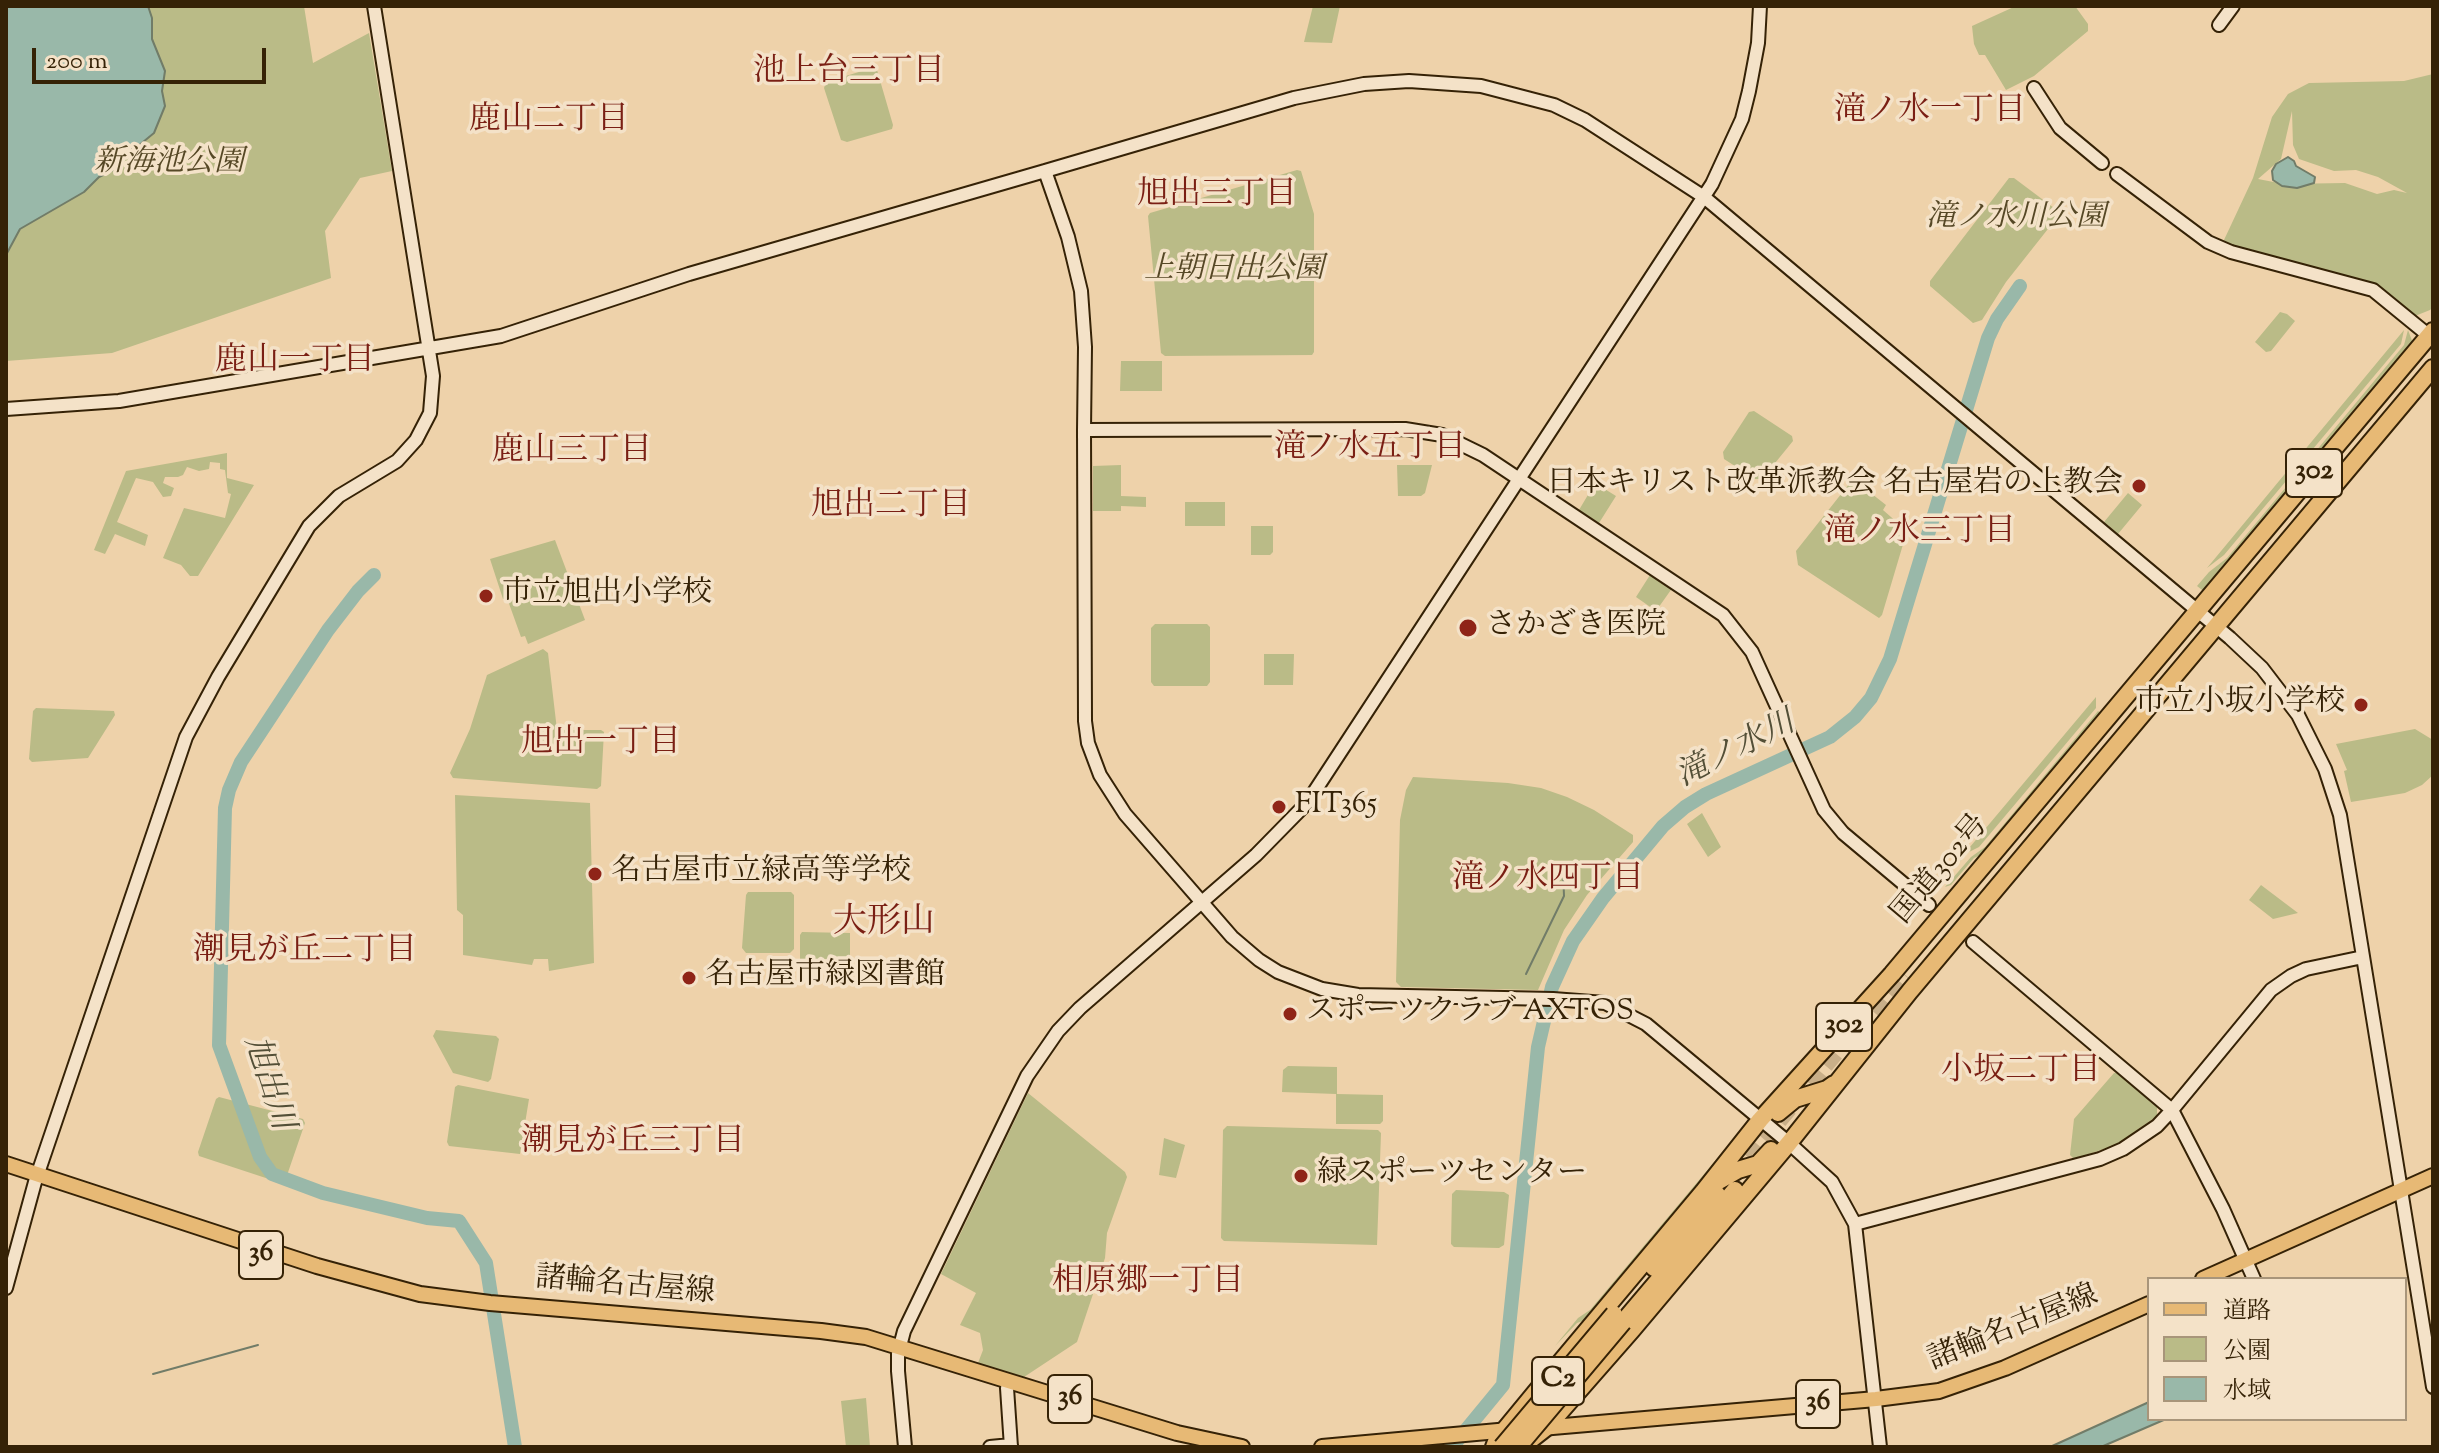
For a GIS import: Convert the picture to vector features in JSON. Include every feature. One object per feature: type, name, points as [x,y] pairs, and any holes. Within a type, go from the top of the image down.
[{"type":"highway","name":"国道302号","points":[[1499,1441],[1760,1120],[1892,974],[2432,335]]},
{"type":"highway","points":[[2378,398],[2433,357]]},
{"type":"highway","name":"国道302号","points":[[1520,1447],[1542,1432],[1789,1143],[1910,991],[2433,368]]},
{"type":"highway","points":[[2198,611],[2254,580]]},
{"type":"highway","points":[[2151,666],[2190,643],[2205,629],[2215,627]]},
{"type":"highway","points":[[1760,1120],[1771,1119],[1795,1099],[1827,1089],[1839,1080]]},
{"type":"highway","points":[[1703,1192],[1726,1176],[1758,1164],[1774,1147],[1789,1143]]},
{"type":"highway","name":"C2","points":[[1520,1447],[1619,1318],[1731,1186]]},
{"type":"highway","name":"C2","points":[[1499,1441],[1619,1318]]},
{"type":"main road","name":"諸輪名古屋線","points":[[6,1164],[36,1178],[380,1291],[494,1307],[822,1339],[898,1350],[1177,1433],[1242,1447]]},
{"type":"main road","name":"諸輪名古屋線","points":[[6,1173],[36,1178]]},
{"type":"main road","points":[[2228,1277],[2402,1194],[2433,1176]]},
{"type":"main road","points":[[2402,1194],[2433,1185]]},
{"type":"main road","points":[[2212,1277],[2249,1269]]},
{"type":"main road","name":"諸輪名古屋線","points":[[1876,1403],[1961,1385],[2147,1305]]},
{"type":"main road","name":"諸輪名古屋線","points":[[1322,1447],[1458,1438],[1499,1441],[1542,1432],[1876,1403],[1963,1392],[2147,1313]]},
{"type":"main road","name":"諸輪名古屋線","points":[[898,1350],[1007,1388],[1197,1447]]},
{"type":"main road","name":"諸輪名古屋線","points":[[1413,1447],[1458,1438]]},
{"type":"street","points":[[6,1288],[36,1178],[186,737],[218,677],[309,526],[335,500],[397,461],[416,440],[430,413],[433,391],[429,348],[374,6]]},
{"type":"street","points":[[905,1447],[898,1350],[1027,1076],[1058,1031],[1080,1008],[1256,855],[1307,803],[1704,197],[1742,119],[1757,51],[1760,6]]},
{"type":"street","points":[[2219,25],[2233,6]]},
{"type":"street","points":[[6,409],[119,401],[501,336],[689,274],[1335,88],[1388,82],[1443,82],[1481,86],[1554,105],[1585,120],[1704,197],[2198,611],[2257,662],[2275,683],[2308,732],[2325,769],[2340,815],[2433,1387]]},
{"type":"street","points":[[2034,88],[2060,128],[2102,163]]},
{"type":"street","points":[[1045,171],[1068,237],[1081,291],[1085,347],[1084,705],[1086,733],[1100,775],[1115,801],[1232,937],[1259,960],[1293,979],[1322,989],[1358,995],[1605,1003],[1635,1016],[1789,1143],[1832,1182],[1855,1224],[1880,1447]]},
{"type":"street","points":[[2117,174],[2208,242],[2231,252],[2373,290],[2432,335]]},
{"type":"street","points":[[1084,430],[1417,430],[1463,444],[1723,615],[1752,652],[1818,798],[1835,824],[1929,905]]},
{"type":"street","points":[[1973,942],[2172,1110],[2249,1269]]},
{"type":"street","points":[[1855,1224],[2100,1159],[2141,1138],[2172,1110],[2271,990],[2306,969],[2363,957]]},
{"type":"street","points":[[990,1447],[1011,1446],[1007,1388]]},
{"type":"green space","name":"新海池公園","points":[[6,6],[304,6],[313,63],[369,33],[392,171],[360,178],[325,231],[331,278],[112,353],[6,361]]},
{"type":"green space","points":[[1313,6],[1340,6],[1332,43],[1304,42]]},
{"type":"green space","points":[[2016,6],[2075,6],[2088,24],[2088,31],[2034,76],[2006,90],[1985,55],[1979,55],[1972,26]]},
{"type":"green space","points":[[872,68],[877,70],[892,129],[847,142],[841,140],[824,88],[826,82]]},
{"type":"green space","points":[[2433,74],[2433,307],[2430,310],[2415,316],[2368,282],[2226,244],[2224,240],[2253,178],[2272,117],[2288,94],[2309,83],[2404,81]],"holes":[[[2292,111],[2293,145],[2299,159],[2334,171],[2356,170],[2378,177],[2407,193],[2394,190],[2377,194],[2345,183],[2284,184],[2258,179],[2281,159]]]},
{"type":"green space","name":"上朝日出公園","points":[[1301,171],[1314,214],[1312,355],[1165,356],[1161,353],[1150,213]]},
{"type":"green space","name":"滝ノ水川公園","points":[[2009,178],[2014,178],[2058,211],[2059,215],[2006,282],[1982,320],[1973,323],[1930,286],[1930,281]]},
{"type":"green space","points":[[2280,312],[2295,321],[2271,351],[2266,352],[2255,342]]},
{"type":"green space","points":[[2404,330],[2401,344],[2224,555],[2207,568]]},
{"type":"green space","points":[[2408,330],[2414,346],[2206,593],[2197,586],[2227,558],[2404,345]]},
{"type":"green space","points":[[1121,361],[1162,361],[1162,391],[1120,391]]},
{"type":"green space","points":[[1754,411],[1792,436],[1793,441],[1762,479],[1755,479],[1724,459],[1723,452],[1749,412]]},
{"type":"green space","points":[[227,453],[227,478],[254,485],[198,576],[190,576],[181,565],[163,558],[184,508],[225,518],[231,494],[228,493],[225,470],[220,469],[220,463],[210,462],[209,469],[199,471],[187,467],[183,475],[165,477],[163,483],[174,488],[171,496],[163,497],[153,482],[136,478],[117,522],[148,535],[145,546],[115,534],[105,554],[94,550],[126,471]]},
{"type":"green space","points":[[1121,465],[1121,496],[1146,497],[1146,507],[1121,506],[1121,511],[1093,511],[1093,466]]},
{"type":"green space","points":[[1397,465],[1432,465],[1425,493],[1421,496],[1398,496]]},
{"type":"green space","points":[[1853,479],[1886,505],[1883,510],[1907,531],[1879,618],[1798,565],[1796,551]]},
{"type":"green space","points":[[1595,483],[1616,496],[1599,523],[1579,510]]},
{"type":"green space","points":[[2128,493],[2142,505],[2118,534],[2104,522]]},
{"type":"green space","points":[[1185,502],[1225,502],[1225,526],[1185,526]]},
{"type":"green space","points":[[1251,526],[1273,526],[1273,552],[1270,555],[1251,555]]},
{"type":"green space","points":[[555,540],[585,620],[528,644],[525,636],[521,637],[507,598],[503,599],[490,559]]},
{"type":"green space","points":[[1650,575],[1673,587],[1656,611],[1636,597]]},
{"type":"green space","points":[[1155,624],[1207,624],[1210,627],[1210,682],[1207,686],[1154,686],[1151,682],[1151,628]]},
{"type":"green space","points":[[543,649],[548,653],[557,730],[604,732],[601,786],[597,789],[453,778],[450,773],[470,729],[487,675]]},
{"type":"green space","points":[[1264,654],[1294,654],[1293,685],[1264,685]]},
{"type":"green space","points":[[2096,697],[2096,708],[1979,847],[1969,852],[1938,885]]},
{"type":"green space","points":[[36,708],[114,711],[115,715],[88,758],[32,762],[29,759],[33,711]]},
{"type":"green space","points":[[2098,711],[2104,716],[1989,851],[1974,858],[1951,885],[1945,887],[1971,857],[1985,847]]},
{"type":"green space","points":[[2415,729],[2433,740],[2433,775],[2422,785],[2405,793],[2351,802],[2344,771],[2347,770],[2336,744]]},
{"type":"green space","points":[[1413,777],[1541,788],[1594,810],[1633,835],[1633,842],[1587,895],[1564,930],[1538,990],[1401,987],[1396,982],[1400,820],[1406,790]]},
{"type":"green space","points":[[455,795],[590,803],[594,963],[549,971],[548,959],[534,959],[532,965],[463,955],[463,915],[457,910]]},
{"type":"green space","points":[[1702,813],[1721,847],[1708,857],[1687,824]]},
{"type":"green space","points":[[2261,885],[2298,913],[2273,919],[2249,900]]},
{"type":"green space","points":[[748,892],[791,892],[794,895],[794,949],[790,953],[746,953],[742,948]]},
{"type":"green space","points":[[802,932],[850,933],[850,960],[800,959]]},
{"type":"green space","points":[[436,1030],[496,1036],[499,1039],[491,1079],[488,1082],[453,1073],[433,1036]]},
{"type":"green space","points":[[1288,1066],[1337,1067],[1337,1094],[1383,1095],[1383,1121],[1380,1124],[1336,1124],[1336,1094],[1282,1092],[1283,1070]]},
{"type":"green space","points":[[2114,1073],[2157,1105],[2157,1116],[2116,1145],[2074,1159],[2070,1155],[2074,1119]]},
{"type":"green space","points":[[458,1085],[529,1099],[520,1154],[449,1146],[455,1087]]},
{"type":"green space","points":[[1028,1093],[1125,1172],[1127,1177],[1107,1233],[1105,1258],[1077,1342],[1024,1377],[978,1363],[983,1350],[980,1333],[960,1325],[976,1293],[941,1274]]},
{"type":"green space","points":[[219,1097],[303,1119],[305,1123],[284,1184],[199,1156]]},
{"type":"green space","name":"緑スポーツセンター","points":[[1227,1126],[1378,1130],[1381,1133],[1377,1245],[1224,1241],[1221,1238],[1223,1130]]},
{"type":"green space","points":[[1741,1130],[1744,1133],[1588,1319],[1577,1323],[1555,1346],[1578,1318],[1590,1310]]},
{"type":"green space","points":[[1164,1138],[1185,1145],[1176,1178],[1159,1175]]},
{"type":"green space","points":[[1456,1190],[1504,1192],[1509,1195],[1504,1245],[1499,1248],[1454,1247],[1451,1244],[1452,1194]]},
{"type":"green space","points":[[866,1398],[870,1447],[846,1447],[841,1401]]},
{"type":"water","points":[[6,6],[148,6],[152,18],[152,39],[165,71],[162,91],[165,106],[154,133],[126,152],[119,167],[99,177],[84,192],[20,229],[6,255]]},
{"type":"water","points":[[2288,157],[2296,166],[2315,177],[2314,183],[2297,188],[2282,186],[2273,180],[2272,171],[2276,164]]},
{"type":"water","points":[[2147,1403],[2147,1421],[2161,1421],[2101,1447],[2050,1447]]},
{"type":"waterway","name":"滝ノ水川","points":[[1452,1447],[1503,1385],[1538,1047],[1552,987],[1573,941],[1603,898],[1663,826],[1685,807],[1706,794],[1830,737],[1855,717],[1871,698],[1890,659],[1988,338],[2020,286]]},
{"type":"waterway","name":"旭出川","points":[[374,575],[328,630],[241,762],[229,790],[225,808],[219,1045],[260,1157],[272,1174],[323,1193],[427,1218],[459,1221],[486,1263],[515,1447]]},
{"type":"waterway","points":[[1526,974],[1564,896],[1563,870]]},
{"type":"waterway","points":[[153,1374],[258,1345]]},
{"type":"tunnel","points":[[1733,1176],[1903,973]]},
{"type":"place","name":"日本キリスト改革派教会 名古屋岩の上教会","points":[[2139,486]]},
{"type":"place","name":"市立旭出小学校","points":[[486,596]]},
{"type":"place","name":"さかざき医院","points":[[1468,628]]},
{"type":"place","name":"市立小坂小学校","points":[[2361,705]]},
{"type":"place","name":"FIT365","points":[[1279,807]]},
{"type":"place","name":"名古屋市立緑高等学校","points":[[595,874]]},
{"type":"place","name":"名古屋市緑図書館","points":[[689,978]]},
{"type":"place","name":"スポーツクラブ AXTOS","points":[[1290,1014]]},
{"type":"place","name":"緑スポーツセンター","points":[[1301,1176]]},
{"type":"district","name":"池上台三丁目","points":[[849,75]]},
{"type":"district","name":"滝ノ水一丁目","points":[[1930,114]]},
{"type":"district","name":"鹿山二丁目","points":[[549,123]]},
{"type":"district","name":"旭出三丁目","points":[[1217,198]]},
{"type":"district","name":"鹿山一丁目","points":[[295,364]]},
{"type":"district","name":"滝ノ水五丁目","points":[[1370,451]]},
{"type":"district","name":"鹿山三丁目","points":[[572,454]]},
{"type":"district","name":"旭出二丁目","points":[[891,509]]},
{"type":"district","name":"滝ノ水三丁目","points":[[1920,535]]},
{"type":"district","name":"旭出一丁目","points":[[601,746]]},
{"type":"district","name":"滝ノ水四丁目","points":[[1548,882]]},
{"type":"district","name":"大形山","points":[[884,925]]},
{"type":"district","name":"潮見が丘二丁目","points":[[305,954]]},
{"type":"district","name":"小坂二丁目","points":[[2021,1074]]},
{"type":"district","name":"潮見が丘三丁目","points":[[633,1145]]},
{"type":"district","name":"相原郷一丁目","points":[[1148,1285]]}]
